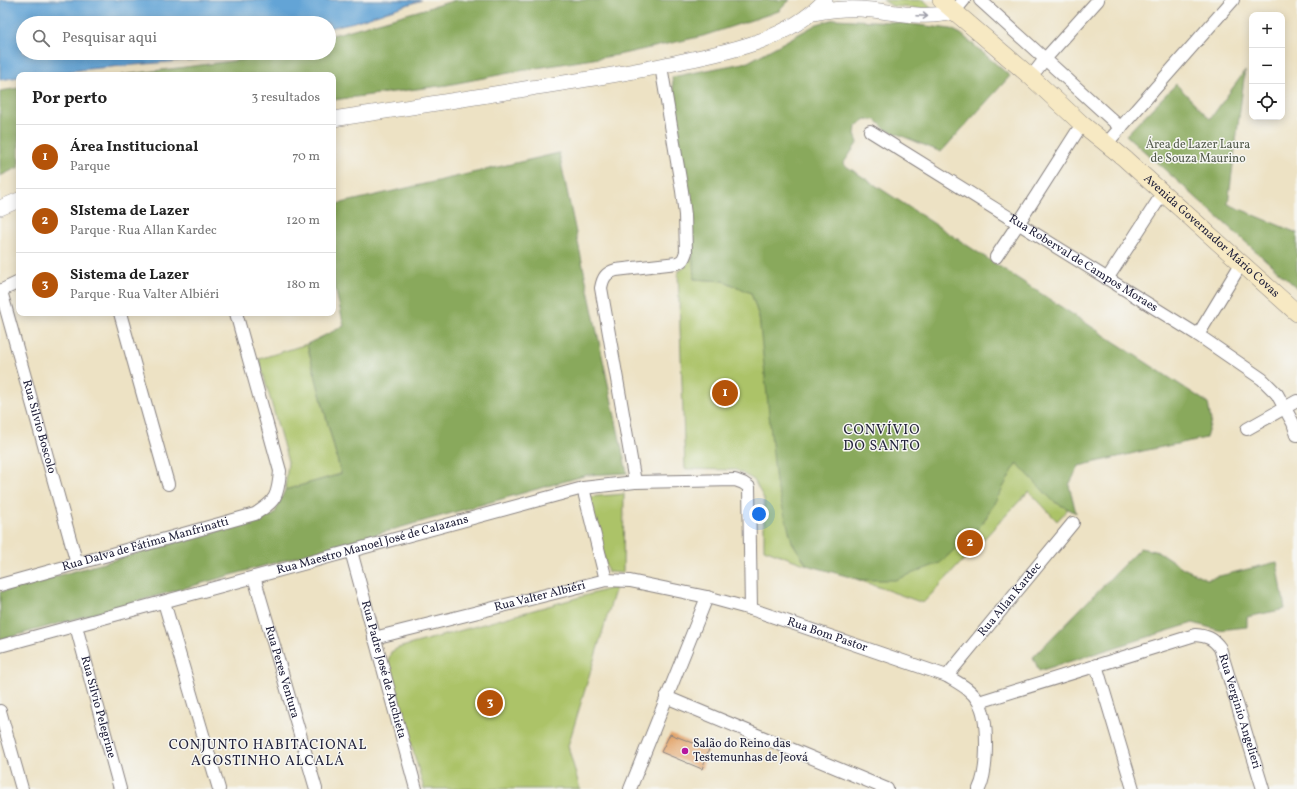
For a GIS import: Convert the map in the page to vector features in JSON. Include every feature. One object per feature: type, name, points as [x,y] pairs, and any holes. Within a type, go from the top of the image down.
[{"type":"main road","name":"Avenida Governador Mário Covas","points":[[941,0],[959,6],[1031,78],[1082,124],[1107,143],[1297,313]]},
{"type":"street","points":[[336,119],[641,71],[708,56],[753,44],[788,28],[814,12],[825,0]]},
{"type":"street","points":[[871,0],[894,13]]},
{"type":"street","points":[[980,0],[1121,128]]},
{"type":"street","points":[[1031,78],[1045,59],[1098,0]]},
{"type":"street","points":[[1107,143],[1233,0]]},
{"type":"street","points":[[814,12],[840,9],[860,9],[927,16],[941,15],[959,6]]},
{"type":"street","points":[[635,482],[601,288],[602,281],[609,272],[677,263],[684,258],[686,252],[685,215],[682,191],[662,66]]},
{"type":"street","points":[[996,257],[1082,124]]},
{"type":"street","name":"Rua Roberval de Campos Moraes","points":[[870,131],[1198,335],[1262,379],[1277,394],[1293,423],[1297,435]]},
{"type":"street","points":[[1107,279],[1163,193]]},
{"type":"street","points":[[0,208],[16,201]]},
{"type":"street","points":[[1198,335],[1241,264]]},
{"type":"street","points":[[1,291],[16,284]]},
{"type":"street","name":"Rua Silvio Boscolo","points":[[1,291],[76,564]]},
{"type":"street","points":[[121,316],[168,484]]},
{"type":"street","name":"Rua Dalva de Fátima Manfrinatti","points":[[0,585],[255,514],[270,504],[279,488],[280,471],[237,316]]},
{"type":"street","points":[[1247,429],[1297,401]]},
{"type":"street","name":"Rua Maestro Manoel José de Calazans","points":[[0,646],[583,488],[635,482],[735,480],[749,487],[751,609]]},
{"type":"street","points":[[583,488],[606,580]]},
{"type":"street","name":"Rua Allan Kardec","points":[[947,676],[1073,523]]},
{"type":"street","name":"Rua Padre José de Anchieta","points":[[350,551],[416,789]]},
{"type":"street","name":"Rua Peres Ventura","points":[[254,577],[316,789]]},
{"type":"street","name":"Rua Valter Albiéri","points":[[374,638],[606,580],[630,581],[707,597]]},
{"type":"street","points":[[630,789],[707,597]]},
{"type":"street","name":"Rua Bom Pastor","points":[[707,597],[751,609],[947,676],[970,690],[979,702]]},
{"type":"street","points":[[164,602],[219,789]]},
{"type":"street","name":"Rua Silvio Pelegrine","points":[[76,626],[120,789]]},
{"type":"street","name":"Rua Verginio Angelieri","points":[[1096,666],[1195,635],[1215,641],[1220,648],[1264,789]]},
{"type":"street","points":[[979,789],[985,771],[987,753],[984,720],[979,702],[1096,666],[1133,789]]},
{"type":"street","points":[[666,697],[887,789]]},
{"type":"street","points":[[0,711],[22,789]]},
{"type":"green space","points":[[456,0],[790,0],[779,11],[703,36],[618,55],[530,69],[447,85],[336,100],[336,72],[146,72],[240,60],[336,60],[336,34]]},
{"type":"green space","points":[[883,0],[924,0],[930,6],[931,10],[892,6]]},
{"type":"green space","points":[[835,19],[893,22],[951,29],[961,34],[1010,76],[941,152],[885,129],[876,120],[866,119],[856,126],[855,135],[858,142],[843,164],[1208,403],[1211,421],[1206,438],[1079,466],[1069,485],[1076,513],[1053,501],[1017,463],[983,523],[940,563],[895,580],[861,580],[807,565],[792,542],[776,483],[759,317],[751,293],[724,281],[694,279],[690,212],[680,153],[672,77],[748,62],[817,24]]},
{"type":"green space","name":"Área de Lazer Laura de Souza Maurino","points":[[1245,71],[1228,204],[1297,233],[1297,288],[1126,135],[1176,84],[1210,119]]},
{"type":"green space","points":[[16,88],[16,168],[0,176],[0,91]]},
{"type":"green space","points":[[559,153],[627,473],[587,475],[0,640],[0,592],[274,515],[285,490],[341,474],[307,344],[344,326],[336,292],[336,204]]},
{"type":"green space","points":[[693,254],[694,279],[724,281],[751,293],[759,317],[792,542],[807,565],[764,549],[764,499],[754,480],[736,470],[685,469],[678,272],[685,267]]},
{"type":"green space","points":[[307,344],[341,474],[285,490],[288,462],[259,359]]},
{"type":"green space","points":[[1017,462],[1053,501],[1068,509],[1057,521],[1029,491],[923,603],[845,575],[861,580],[983,523]]},
{"type":"green space","points":[[624,494],[623,573],[608,572],[588,497]]},
{"type":"green space","points":[[1140,548],[1159,552],[1183,568],[1207,579],[1277,562],[1285,609],[1247,617],[1247,627],[1218,630],[1193,623],[1039,671],[1033,657]]},
{"type":"green space","points":[[616,587],[568,746],[580,789],[424,789],[388,661],[391,652],[398,648]]},
{"type":"water","points":[[0,0],[422,0],[336,26],[336,16],[16,16],[16,60],[191,60],[63,72],[16,72],[16,77],[0,80]]},
{"type":"building","name":"Salão do Reino das Testemunhas de Jeová","points":[[670,734],[709,749],[702,769],[661,752]]},
{"type":"place","name":"Área Institucional","points":[[725,393]]},
{"type":"place","name":"SIstema de Lazer","points":[[970,543]]},
{"type":"place","name":"Sistema de Lazer","points":[[490,703]]},
{"type":"place","name":"Salão do Reino das Testemunhas de Jeová","points":[[685,751]]},
{"type":"district","name":"CONVÍVIO DO SANTO","points":[[882,438]]},
{"type":"district","name":"CONJUNTO HABITACIONAL AGOSTINHO ALCALÁ","points":[[268,754]]}]
